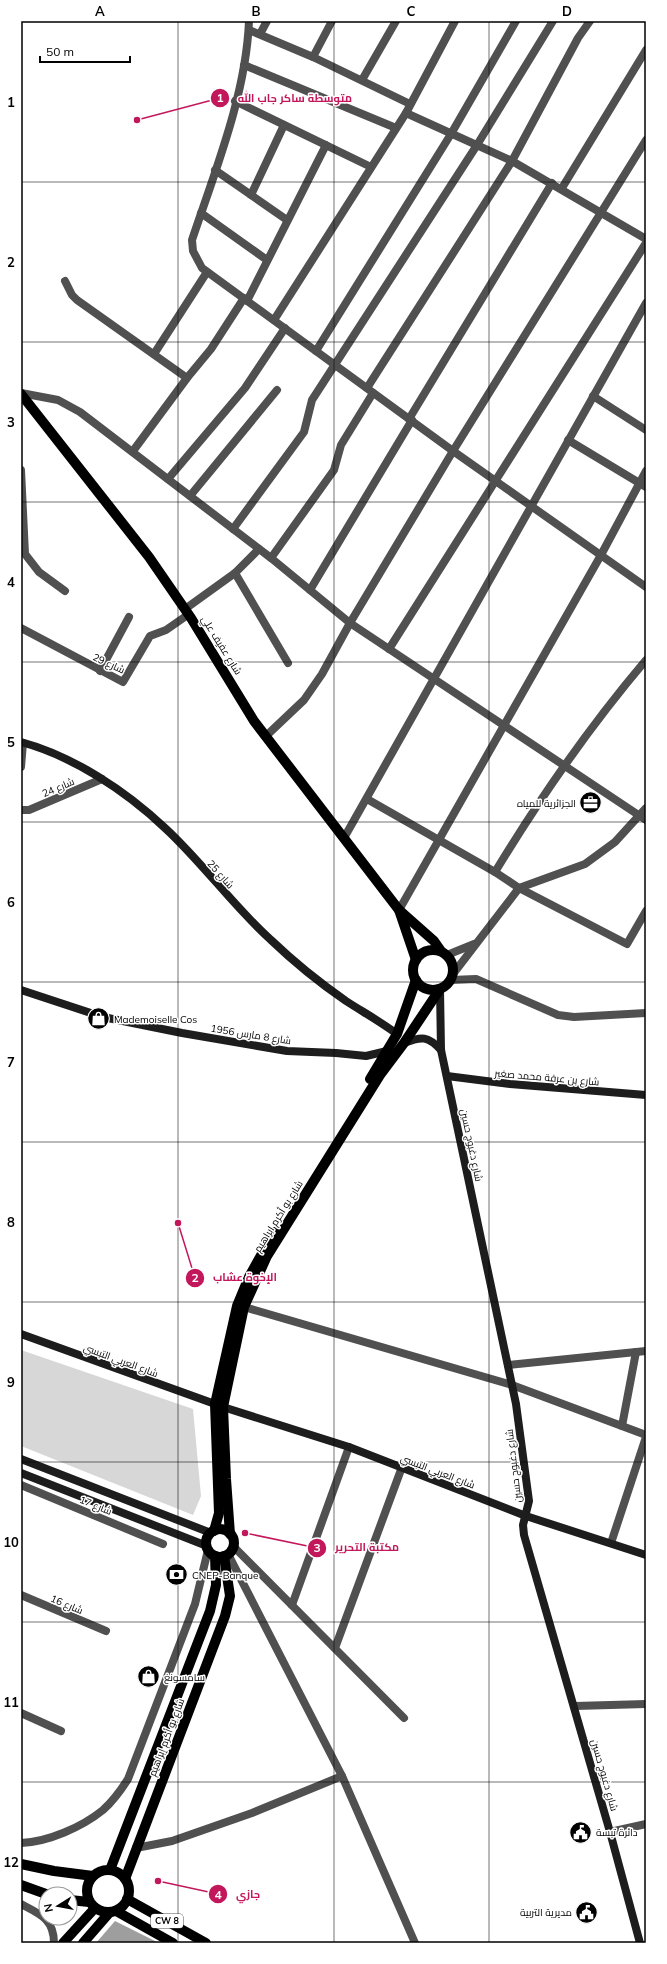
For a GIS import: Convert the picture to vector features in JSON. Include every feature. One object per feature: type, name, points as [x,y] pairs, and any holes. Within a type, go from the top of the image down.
[{"type":"main road","name":"شارع عفيف علي","points":[[21,394],[149,557],[187,612],[254,721],[399,910],[434,941],[444,953]]},
{"type":"main road","name":"شارع عفيف علي","points":[[399,910],[416,960]]},
{"type":"main road","points":[[430,950],[444,953],[453,967],[452,977],[440,989],[426,989],[416,980],[413,970],[416,960],[420,955],[430,950]]},
{"type":"main road","name":"شارع بو أكرم ابراهيم","points":[[416,980],[397,1034],[262,1250],[237,1306],[219,1406],[219,1513],[213,1532],[207,1541],[219,1551],[233,1538],[230,1534],[219,1406],[244,1307],[267,1256],[380,1075],[404,1043],[440,989]]},
{"type":"main road","points":[[213,1532],[223,1530],[230,1534]]},
{"type":"main road","name":"شارع بو أكرم إبراهيم","points":[[125,1878],[225,1616],[230,1596],[219,1551]]},
{"type":"main road","name":"شارع بو أكرم إبراهيم","points":[[110,1870],[210,1611],[216,1586],[219,1551]]},
{"type":"main road","points":[[21,1864],[54,1871],[93,1876]]},
{"type":"main road","points":[[83,1943],[113,1911],[125,1904],[129,1892],[125,1878],[121,1874],[110,1870],[98,1872],[93,1876],[87,1888],[92,1905]]},
{"type":"main road","points":[[21,1885],[38,1891]]},
{"type":"main road","name":"CW 8","points":[[127,1899],[206,1943]]},
{"type":"main road","points":[[78,1902],[113,1911]]},
{"type":"main road","points":[[63,1943],[92,1905]]},
{"type":"main road","name":"CW 8","points":[[113,1911],[173,1943]]},
{"type":"street","points":[[260,34],[266,21]]},
{"type":"street","points":[[313,57],[332,21]]},
{"type":"street","points":[[362,80],[396,21]]},
{"type":"street","points":[[274,320],[406,113],[455,21]]},
{"type":"street","points":[[316,351],[451,134],[516,21]]},
{"type":"street","points":[[233,529],[304,432],[308,421],[312,400],[477,145],[553,21]]},
{"type":"street","points":[[271,558],[334,470],[341,445],[370,390],[512,161],[578,38],[590,21]]},
{"type":"street","points":[[249,25],[260,34],[313,57],[410,104]]},
{"type":"street","points":[[249,25],[244,65],[235,101],[215,170],[192,240],[193,251],[202,268],[453,451],[646,587]]},
{"type":"street","points":[[562,188],[646,50]]},
{"type":"street","points":[[244,65],[396,128]]},
{"type":"street","points":[[235,101],[371,167]]},
{"type":"street","points":[[389,649],[646,243],[562,188],[512,161],[406,113]]},
{"type":"street","points":[[251,195],[284,125]]},
{"type":"street","points":[[266,736],[304,700],[322,674],[350,623],[453,451],[646,140]]},
{"type":"street","points":[[133,451],[187,378],[211,349],[245,299],[267,260],[326,145]]},
{"type":"street","points":[[215,170],[288,220]]},
{"type":"street","points":[[310,590],[552,183]]},
{"type":"street","points":[[201,213],[267,260]]},
{"type":"street","points":[[154,354],[207,272]]},
{"type":"street","points":[[65,281],[72,295],[77,300],[187,378]]},
{"type":"street","points":[[344,838],[530,505],[646,303]]},
{"type":"street","points":[[168,479],[245,388],[285,328]]},
{"type":"street","points":[[190,496],[277,390]]},
{"type":"street","points":[[21,394],[58,400],[80,412],[133,451],[271,558],[350,623],[643,818]]},
{"type":"street","points":[[593,396],[646,430]]},
{"type":"street","points":[[568,440],[643,485]]},
{"type":"street","points":[[21,470],[22,530],[25,554],[40,572],[65,591]]},
{"type":"street","points":[[399,910],[503,725],[643,485],[646,471]]},
{"type":"street","points":[[187,612],[235,573],[259,549]]},
{"type":"street","points":[[235,573],[288,664]]},
{"type":"street","name":"شارع 29","points":[[21,628],[100,671],[124,682],[150,636],[166,630],[187,612]]},
{"type":"street","points":[[100,671],[129,617]]},
{"type":"street","points":[[495,872],[565,766],[620,690],[646,660]]},
{"type":"street","points":[[21,767],[22,743]]},
{"type":"street","name":"شارع 25","points":[[22,743],[40,747],[69,760],[102,779],[166,828],[233,902],[280,948],[345,1000],[397,1034]]},
{"type":"street","name":"شارع 24","points":[[21,810],[29,810],[102,779]]},
{"type":"street","points":[[367,799],[438,841],[495,872],[519,888],[627,944],[646,911]]},
{"type":"street","points":[[452,977],[475,944],[519,888],[585,864],[615,842],[643,818],[646,808]]},
{"type":"street","points":[[444,953],[475,944]]},
{"type":"street","points":[[452,977],[476,979],[558,1015],[574,1017],[646,1013]]},
{"type":"street","name":"شارع دغبوج حسين","points":[[440,989],[441,1050],[512,1385],[529,1501],[523,1525],[524,1535],[610,1832],[640,1943]]},
{"type":"street","name":"شارع 8 مارس 1956","points":[[21,990],[103,1017],[182,1033],[287,1051],[336,1052],[366,1056],[387,1051]]},
{"type":"street","points":[[404,1043],[419,1037],[433,1042],[441,1050]]},
{"type":"street","name":"شارع بن عرفة محمد صغير","points":[[447,1076],[510,1084],[646,1095]]},
{"type":"street","points":[[244,1307],[512,1385],[646,1436],[611,1543]]},
{"type":"street","name":"شارع العربي التبسي","points":[[21,1334],[219,1406],[349,1447],[526,1516],[646,1555]]},
{"type":"street","points":[[508,1365],[646,1351]]},
{"type":"street","points":[[622,1426],[636,1352]]},
{"type":"street","points":[[292,1604],[349,1447]]},
{"type":"street","points":[[21,1458],[213,1532]]},
{"type":"street","points":[[335,1648],[402,1467]]},
{"type":"street","points":[[21,1473],[219,1551],[292,1604],[404,1718]]},
{"type":"street","name":"شارع 17","points":[[21,1485],[163,1544]]},
{"type":"street","points":[[219,1551],[342,1776],[415,1943]]},
{"type":"street","name":"شارع بو أكرم إبراهيم","points":[[21,1843],[44,1839],[82,1823],[103,1810],[118,1794],[128,1779],[195,1604],[219,1551]]},
{"type":"street","name":"شارع 16","points":[[21,1595],[106,1631]]},
{"type":"street","points":[[574,1706],[646,1704]]},
{"type":"street","points":[[21,1713],[61,1731]]},
{"type":"street","points":[[136,1848],[172,1842],[252,1813],[342,1776]]},
{"type":"street","points":[[610,1832],[646,1824]]},
{"type":"street","points":[[21,1904],[46,1918],[54,1933],[54,1943]]},
{"type":"shaded area","points":[[21,1350],[193,1409],[201,1496],[193,1515],[21,1446]]},
{"type":"shaded area","points":[[115,1921],[159,1943],[96,1943]]},
{"type":"place","name":"متوسطة ساكر جاب الله","points":[[137,120]]},
{"type":"place","name":"الجزائرية للمياه","points":[[591,803]]},
{"type":"place","name":"Mademoiselle Cos","points":[[99,1019]]},
{"type":"place","name":"الإخوة عشاب","points":[[178,1223]]},
{"type":"place","name":"مكتبة التحرير","points":[[245,1533]]},
{"type":"place","name":"CNEP-Banque","points":[[176,1575]]},
{"type":"place","name":"سامسونغ","points":[[148,1677]]},
{"type":"place","name":"دائرة تبسة","points":[[580,1832]]},
{"type":"place","name":"جازي","points":[[158,1881]]},
{"type":"place","name":"مديرية التربية","points":[[587,1912]]}]
